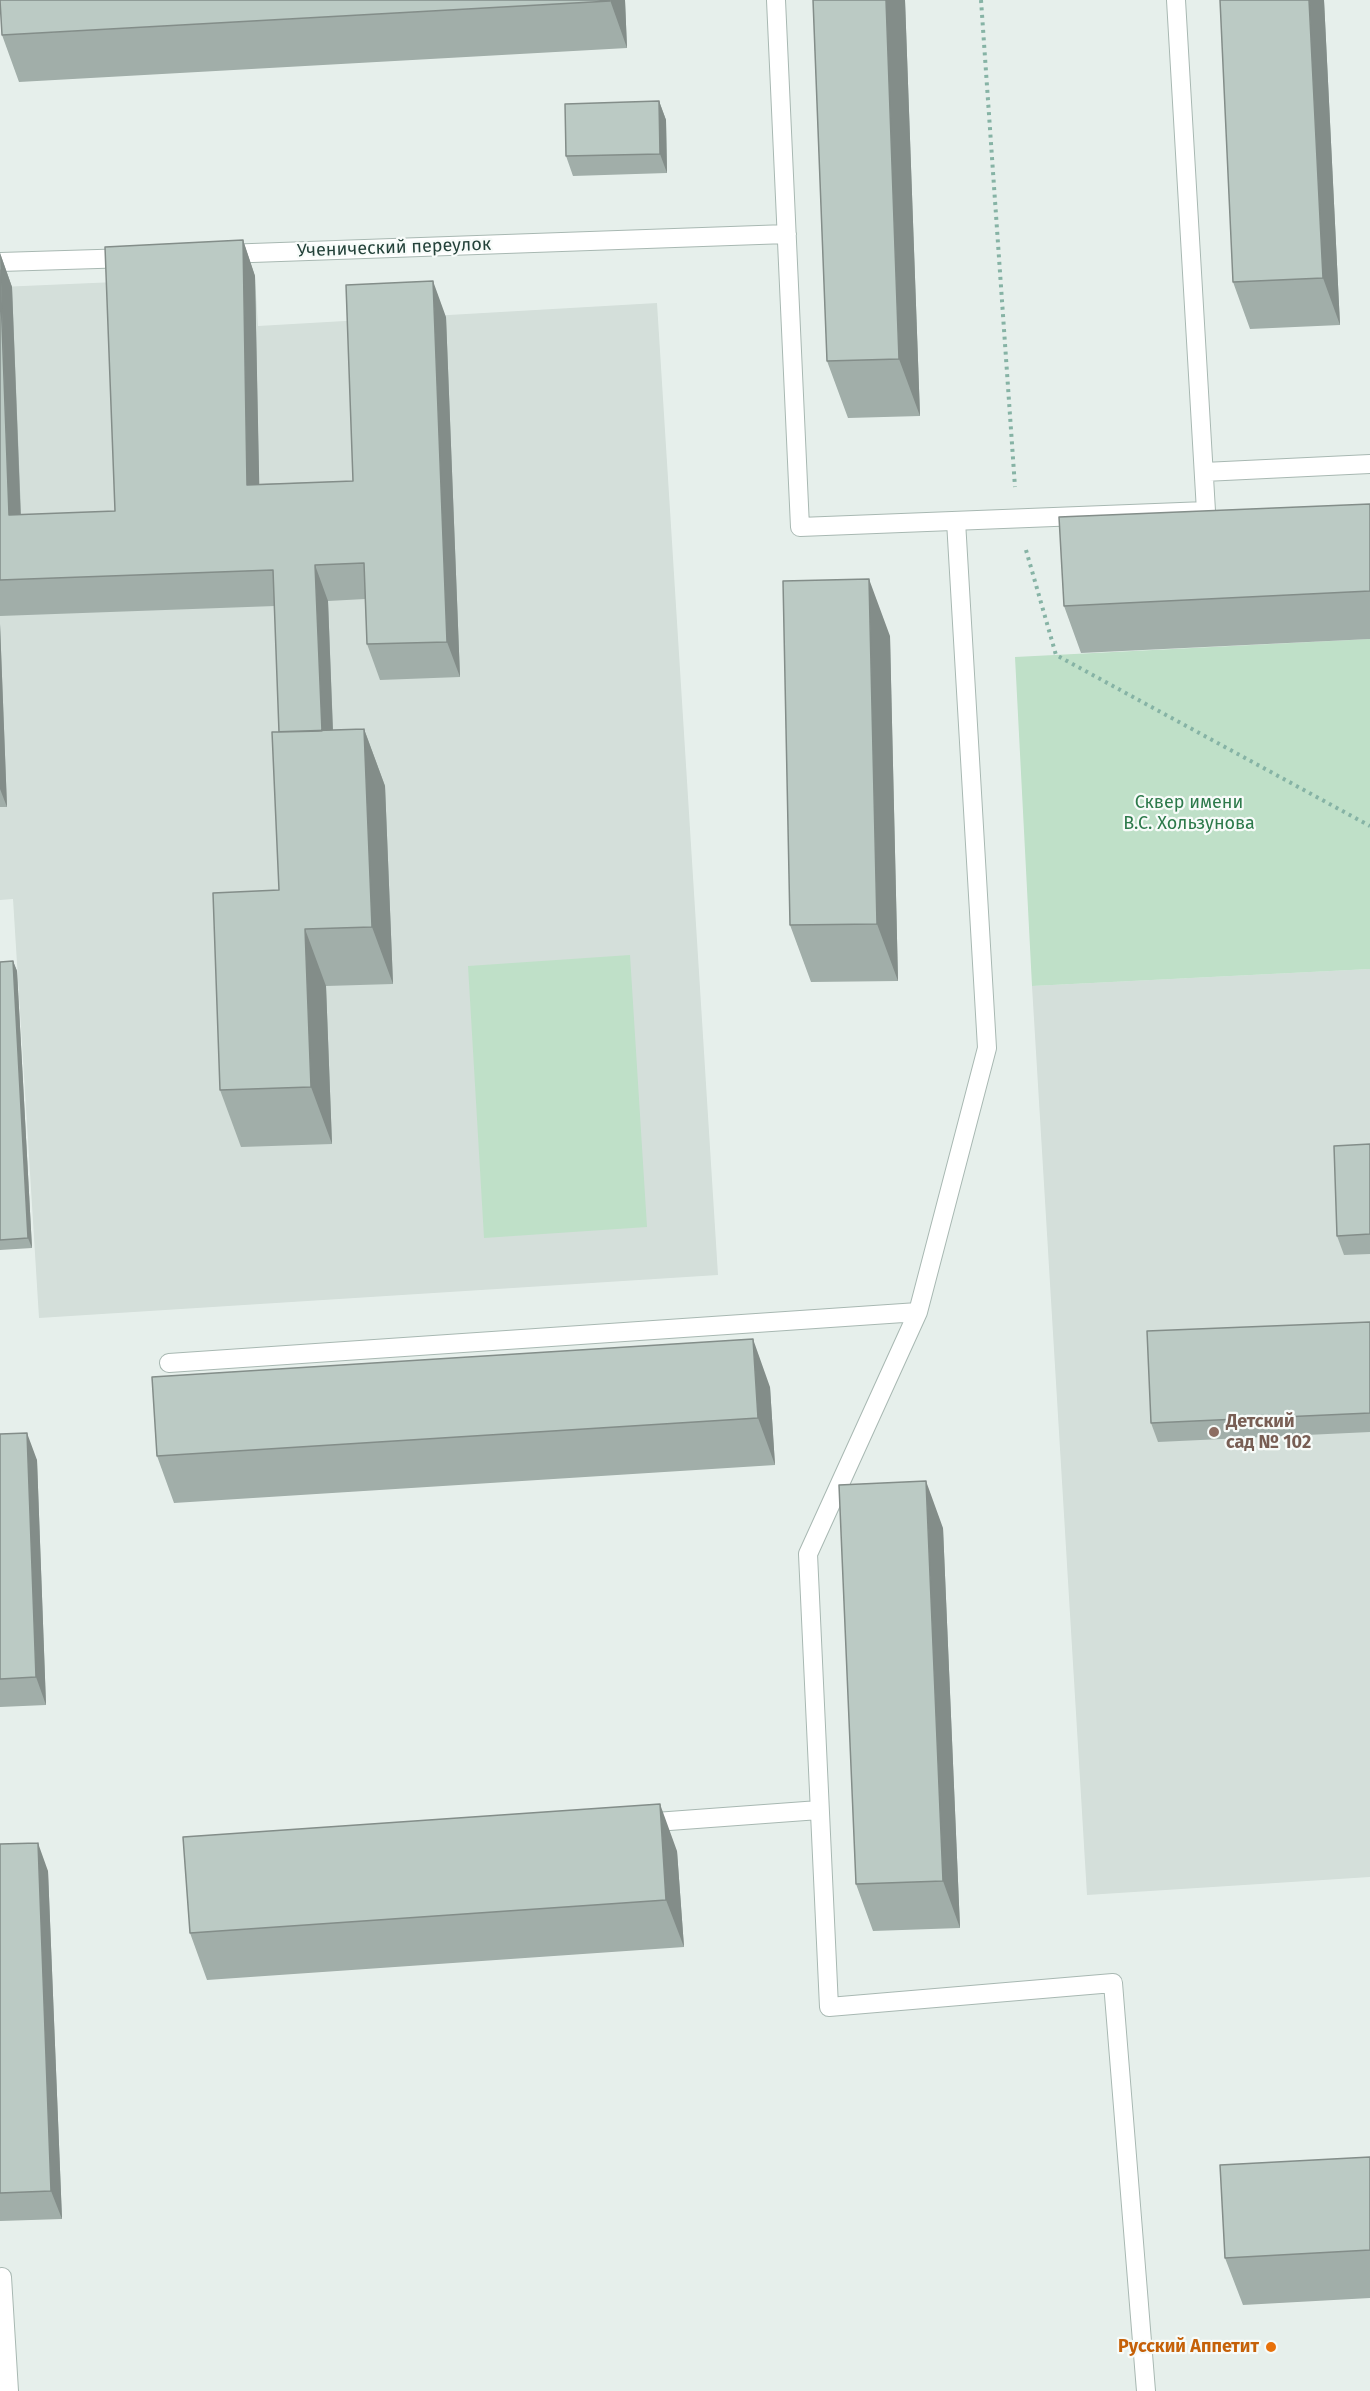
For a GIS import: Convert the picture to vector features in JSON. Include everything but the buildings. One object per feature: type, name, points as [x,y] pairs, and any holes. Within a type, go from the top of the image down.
[{"type":"lane","points":[[776,0],[800,527],[1206,511],[1176,0]]},
{"type":"lane","name":"Ученический переулок","points":[[203,255],[787,234]]},
{"type":"lane","points":[[0,262],[143,257]]},
{"type":"lane","points":[[1203,472],[1370,464]]},
{"type":"lane","points":[[956,521],[987,1048],[918,1312],[808,1554],[829,2007],[1113,1983],[1146,2391]]},
{"type":"lane","points":[[169,1363],[918,1312]]},
{"type":"lane","points":[[629,1824],[819,1810]]},
{"type":"lane","points":[[2,2277],[9,2391]]},
{"type":"path","points":[[981,0],[1017,518],[1056,655],[1370,826]]},
{"type":"shaded area","points":[[255,276],[258,326],[657,303],[718,1275],[39,1318],[13,899],[0,900],[0,287]]},
{"type":"shaded area","name":"Детский сад № 102","points":[[1370,969],[1370,1877],[1087,1895],[1032,986]]},
{"type":"green space","name":"Сквер имени В.С. Хользунова","points":[[1370,639],[1370,969],[1032,986],[1015,657]]},
{"type":"green space","points":[[630,955],[647,1227],[484,1238],[468,966]]},
{"type":"place","name":"Детский сад № 102","points":[[1214,1432]]},
{"type":"place","name":"Русский Аппетит","points":[[1271,2347]]}]
